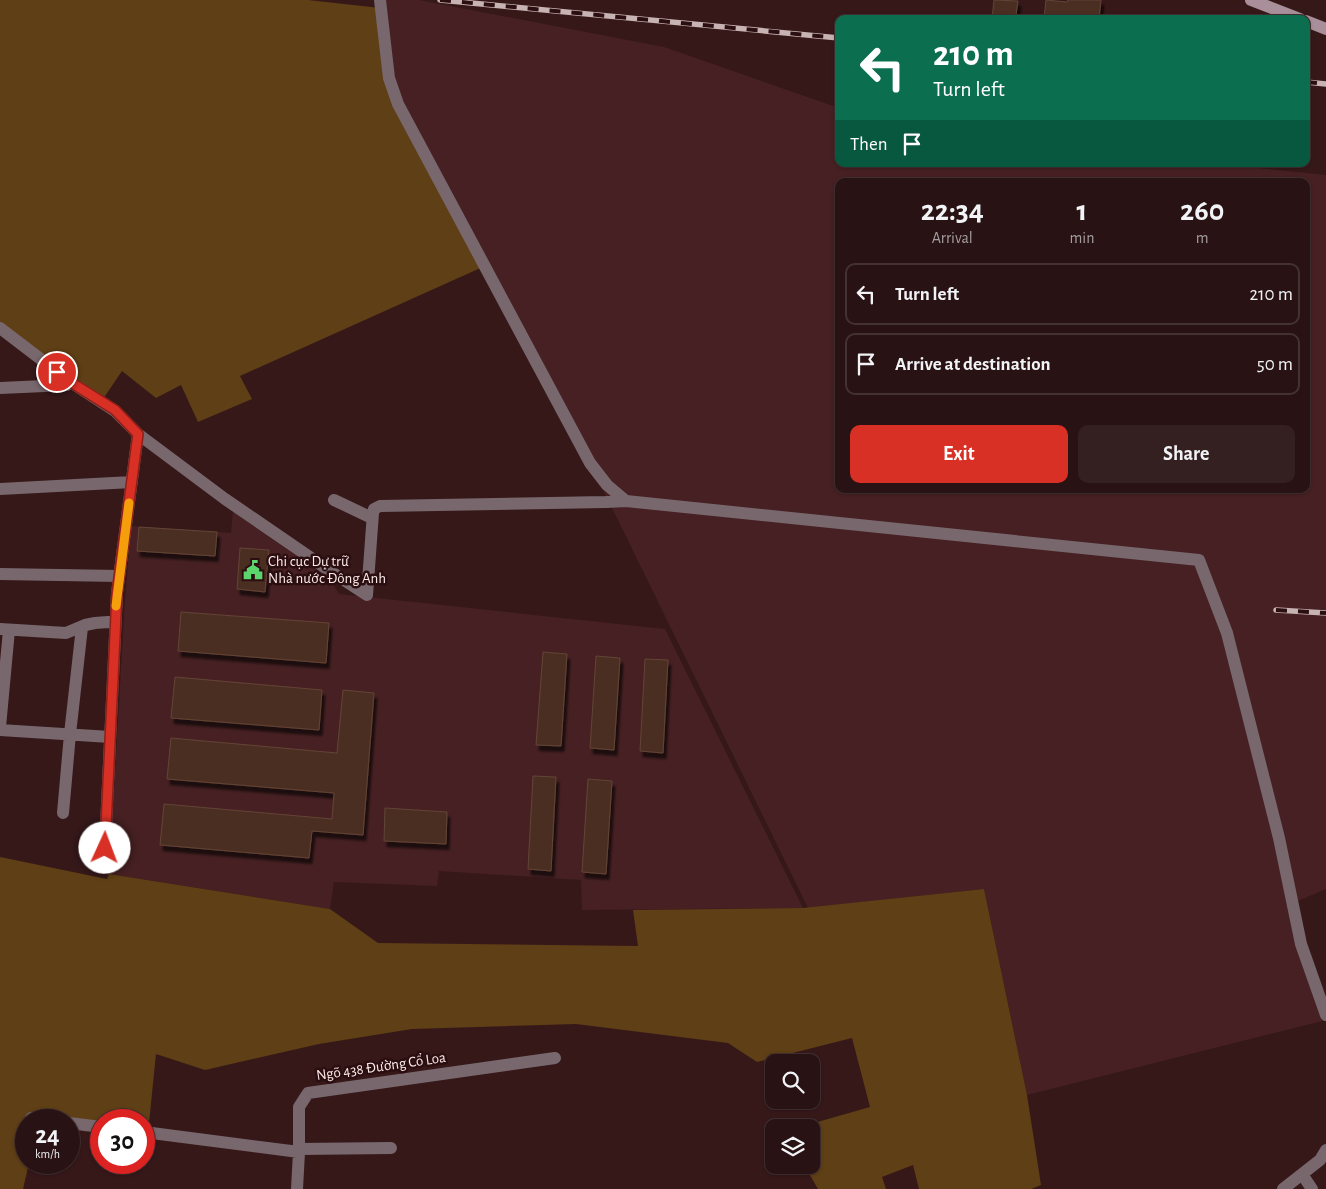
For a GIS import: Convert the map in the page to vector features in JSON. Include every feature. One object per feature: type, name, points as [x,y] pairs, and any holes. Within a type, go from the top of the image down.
[{"type":"street","points":[[380,0],[389,78],[398,104],[590,463],[607,485],[626,501]]},
{"type":"street","points":[[1251,0],[1290,15]]},
{"type":"street","points":[[1310,23],[1326,29]]},
{"type":"street","points":[[0,328],[72,383],[115,410],[138,434],[225,499],[367,595],[372,518],[374,510],[380,506],[626,501],[1199,560],[1228,633],[1279,838],[1301,944],[1326,1015]]},
{"type":"street","points":[[0,388],[67,385],[72,383]]},
{"type":"street","points":[[105,848],[117,593],[138,434]]},
{"type":"street","points":[[0,489],[132,482]]},
{"type":"street","points":[[334,500],[372,518]]},
{"type":"street","points":[[0,574],[120,576]]},
{"type":"street","points":[[110,736],[0,728],[4,629],[66,633],[95,623],[115,623]]},
{"type":"street","points":[[63,813],[82,627]]},
{"type":"street","name":"Ngõ 438 Đường Cổ Loa","points":[[296,1189],[300,1107],[308,1093],[556,1058]]},
{"type":"street","points":[[155,1133],[299,1151],[391,1148]]},
{"type":"street","points":[[1283,1189],[1320,1160],[1326,1150]]},
{"type":"street","points":[[1302,1174],[1312,1189]]},
{"type":"shaded area","points":[[0,0],[308,0],[380,8],[389,78],[485,266],[240,376],[252,399],[198,422],[181,385],[156,398],[122,371],[101,402],[0,326]]},
{"type":"shaded area","points":[[380,0],[419,0],[664,47],[835,107],[835,167],[1247,167],[1326,175],[1326,889],[1293,903],[1326,1020],[1027,1095],[984,889],[808,908],[590,463],[398,104]]},
{"type":"shaded area","points":[[233,511],[330,579],[339,594],[665,629],[803,908],[582,910],[581,880],[439,871],[437,886],[334,882],[330,909],[109,874],[131,526],[231,533]]},
{"type":"shaded area","points":[[0,857],[107,879],[109,874],[330,909],[378,943],[638,946],[633,910],[803,908],[984,889],[1027,1095],[1041,1185],[1031,1189],[919,1189],[913,1165],[882,1177],[886,1189],[818,1189],[809,1174],[820,1174],[820,1121],[870,1107],[852,1038],[789,1054],[765,1054],[765,1060],[757,1062],[728,1043],[576,1024],[412,1029],[319,1044],[205,1070],[156,1054],[150,1109],[90,1109],[90,1125],[80,1122],[80,1109],[15,1109],[15,1174],[26,1174],[23,1189],[0,1189]]},
{"type":"building","points":[[994,0],[1018,1],[1016,15],[992,15]]},
{"type":"building","points":[[1046,0],[1067,2],[1068,0],[1101,0],[1099,15],[1044,15]]},
{"type":"building","points":[[139,527],[217,532],[215,556],[137,551]]},
{"type":"building","name":"Chi cục Dự trữ Nhà nước Đông Anh","points":[[240,548],[269,550],[265,592],[237,589]]},
{"type":"building","points":[[181,612],[329,623],[326,663],[178,651]]},
{"type":"building","points":[[543,652],[567,654],[561,746],[536,745]]},
{"type":"building","points":[[596,656],[620,658],[614,750],[590,748]]},
{"type":"building","points":[[645,659],[668,660],[663,753],[640,751]]},
{"type":"building","points":[[175,677],[322,690],[319,730],[171,718]]},
{"type":"building","points":[[343,690],[374,693],[363,835],[312,831],[309,858],[160,845],[164,804],[332,819],[334,793],[167,779],[171,738],[337,753]]},
{"type":"building","points":[[533,776],[556,777],[551,871],[528,869]]},
{"type":"building","points":[[588,779],[612,781],[606,874],[582,872]]},
{"type":"building","points":[[385,808],[447,812],[446,844],[384,841]]},
{"type":"railway","points":[[440,0],[835,38]]},
{"type":"railway","points":[[1310,82],[1326,84]]},
{"type":"railway","points":[[1276,610],[1326,613]]},
{"type":"slow traffic","points":[[116,606],[129,503]]},
{"type":"place","name":"Chi cục Dự trữ Nhà nước Đông Anh","points":[[253,570]]},
{"type":"route","points":[[57,372],[115,410],[138,434],[117,593],[105,848]]}]
